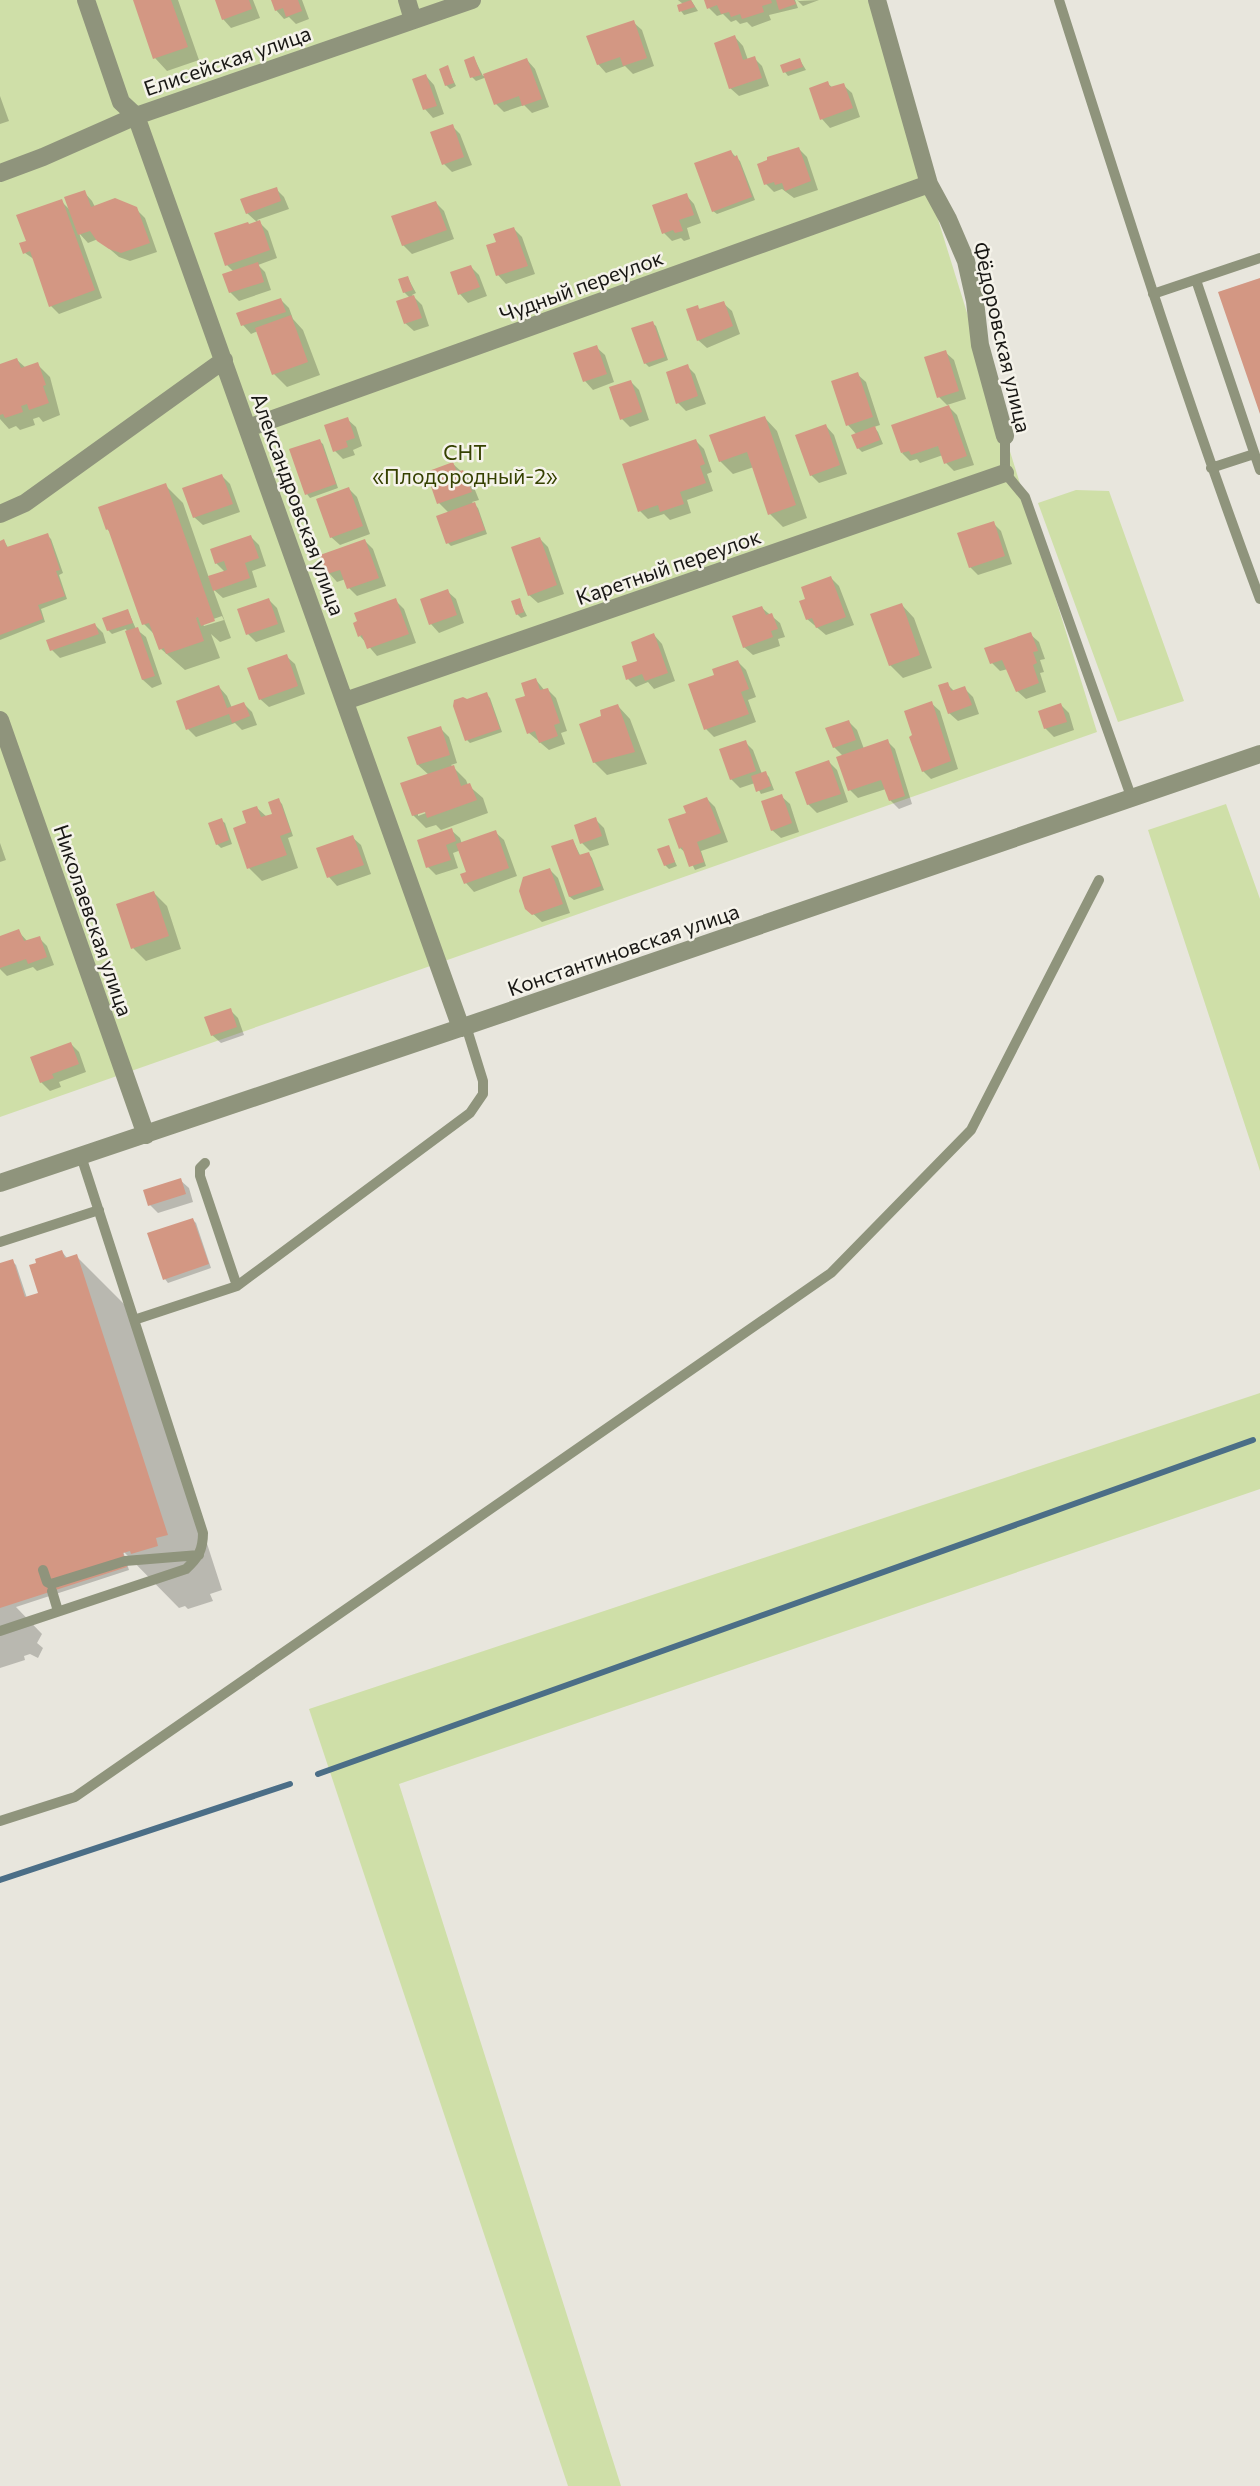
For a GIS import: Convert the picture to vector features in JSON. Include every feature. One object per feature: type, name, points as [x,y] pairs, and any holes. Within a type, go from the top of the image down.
[{"type":"street","name":"Александровская улица","points":[[86,0],[121,102],[136,116],[464,1027]]},
{"type":"street","points":[[407,0],[414,20]]},
{"type":"street","name":"Елисейская улица","points":[[0,173],[136,116],[472,0]]},
{"type":"street","name":"Фёдоровская улица","points":[[877,0],[929,184],[966,261],[975,301],[980,345],[1005,436]]},
{"type":"street","name":"Чудный переулок","points":[[248,428],[929,184]]},
{"type":"street","points":[[0,514],[25,503],[224,360]]},
{"type":"street","name":"Каретный переулок","points":[[345,701],[1005,473]]},
{"type":"street","name":"Николаевская улица","points":[[0,720],[146,1135]]},
{"type":"street","name":"Константиновская улица","points":[[0,1183],[1260,754]]},
{"type":"lane","points":[[1059,0],[1211,468],[1260,599]]},
{"type":"lane","points":[[1153,294],[1260,258]]},
{"type":"lane","points":[[1196,280],[1260,470]]},
{"type":"lane","name":"Фёдоровская улица","points":[[1005,436],[1005,473]]},
{"type":"lane","points":[[1211,468],[1254,454]]},
{"type":"lane","points":[[1005,473],[1024,497],[1132,799]]},
{"type":"lane","points":[[0,1821],[75,1797],[831,1273],[971,1130],[1099,880]]},
{"type":"lane","points":[[134,1320],[237,1286],[470,1113],[483,1094],[483,1081],[464,1027]]},
{"type":"lane","points":[[0,1631],[186,1569],[199,1555],[203,1546],[204,1533],[81,1156]]},
{"type":"lane","points":[[205,1163],[200,1168],[200,1176],[237,1286]]},
{"type":"lane","points":[[0,1242],[99,1210]]},
{"type":"lane","points":[[43,1570],[47,1582],[51,1584],[125,1561],[199,1555]]},
{"type":"lane","points":[[51,1591],[58,1612]]},
{"type":"green space","name":"СНТ «Плодородный-2»","points":[[0,0],[870,0],[1097,732],[0,1117]]},
{"type":"green space","points":[[1076,490],[1109,491],[1184,701],[1118,722],[1038,503]]},
{"type":"green space","points":[[1226,804],[1260,899],[1260,1171],[1148,830]]},
{"type":"green space","points":[[1260,1393],[1260,1489],[399,1784],[621,2486],[568,2486],[309,1709]]},
{"type":"building","points":[[133,0],[171,0],[188,47],[153,59]]},
{"type":"building","points":[[215,0],[249,0],[252,9],[222,20]]},
{"type":"building","points":[[271,0],[298,0],[302,11],[286,17],[283,8],[275,11]]},
{"type":"building","points":[[691,0],[695,7],[679,12],[677,5]]},
{"type":"building","points":[[704,0],[771,0],[772,3],[762,6],[764,12],[742,19],[740,14],[731,17],[729,12],[721,14],[717,5],[707,9]]},
{"type":"building","points":[[776,0],[794,0],[796,4],[779,10]]},
{"type":"building","points":[[634,20],[647,58],[623,66],[620,57],[597,65],[586,36]]},
{"type":"building","points":[[735,35],[743,60],[755,56],[762,78],[729,89],[714,43]]},
{"type":"building","points":[[474,56],[481,75],[470,78],[464,60]]},
{"type":"building","points":[[527,58],[542,99],[522,106],[519,96],[494,105],[483,74]]},
{"type":"building","points":[[800,58],[803,67],[783,73],[780,65]]},
{"type":"building","points":[[448,65],[454,83],[445,86],[439,69]]},
{"type":"building","points":[[426,74],[437,106],[423,110],[412,79]]},
{"type":"building","points":[[828,81],[830,87],[844,83],[853,108],[820,120],[809,88]]},
{"type":"building","points":[[453,124],[464,157],[442,165],[430,132]]},
{"type":"building","points":[[799,147],[811,181],[785,191],[782,183],[764,185],[757,164],[767,160],[767,157]]},
{"type":"building","points":[[731,150],[734,157],[737,155],[752,197],[712,212],[694,163]]},
{"type":"building","points":[[277,187],[281,201],[246,214],[240,199]]},
{"type":"building","points":[[85,190],[91,207],[115,198],[137,207],[150,243],[121,253],[97,241],[90,231],[78,235],[64,197]]},
{"type":"building","points":[[687,193],[694,215],[679,220],[683,231],[675,233],[673,230],[662,234],[652,205]]},
{"type":"building","points":[[62,199],[95,290],[49,307],[30,251],[23,254],[19,243],[26,241],[16,215]]},
{"type":"building","points":[[436,201],[447,230],[402,246],[391,216]]},
{"type":"building","points":[[260,220],[270,250],[225,266],[214,233]]},
{"type":"building","points":[[514,227],[528,266],[496,276],[486,245],[496,242],[493,234]]},
{"type":"building","points":[[258,262],[264,282],[229,293],[222,274]]},
{"type":"building","points":[[471,265],[480,287],[458,295],[450,272]]},
{"type":"building","points":[[408,276],[413,290],[403,293],[398,279]]},
{"type":"building","points":[[1260,278],[1260,414],[1218,292]]},
{"type":"building","points":[[414,295],[422,318],[404,324],[396,301]]},
{"type":"building","points":[[281,298],[286,312],[241,326],[236,313]]},
{"type":"building","points":[[724,301],[733,326],[697,341],[686,309],[698,305],[699,309]]},
{"type":"building","points":[[291,315],[308,362],[272,375],[255,328]]},
{"type":"building","points":[[653,321],[665,357],[644,364],[631,328]]},
{"type":"building","points":[[597,345],[607,374],[583,382],[573,353]]},
{"type":"building","points":[[946,350],[959,391],[937,398],[924,357]]},
{"type":"building","points":[[17,358],[21,368],[38,362],[49,403],[29,410],[27,404],[21,406],[23,412],[5,418],[3,414],[0,415],[0,364]]},
{"type":"building","points":[[688,364],[698,396],[676,404],[666,372]]},
{"type":"building","points":[[858,372],[873,417],[846,426],[831,381]]},
{"type":"building","points":[[631,380],[642,412],[620,420],[609,387]]},
{"type":"building","points":[[949,405],[967,456],[944,464],[938,446],[911,455],[909,451],[901,453],[891,425]]},
{"type":"building","points":[[765,416],[796,505],[768,515],[747,452],[719,462],[709,435]]},
{"type":"building","points":[[348,417],[355,438],[346,441],[348,447],[333,452],[324,425]]},
{"type":"building","points":[[826,424],[840,465],[810,476],[795,435]]},
{"type":"building","points":[[875,426],[880,440],[857,449],[851,435]]},
{"type":"building","points":[[320,439],[336,484],[305,495],[289,449]]},
{"type":"building","points":[[696,439],[705,464],[700,466],[706,483],[680,492],[684,504],[660,512],[658,505],[638,512],[622,464]]},
{"type":"building","points":[[453,462],[457,472],[463,470],[472,492],[437,504],[426,472]]},
{"type":"building","points":[[222,474],[233,504],[193,518],[182,488]]},
{"type":"building","points":[[166,483],[215,621],[201,626],[198,617],[196,618],[204,641],[166,654],[164,648],[159,650],[149,623],[142,625],[98,507]]},
{"type":"building","points":[[349,487],[363,526],[330,538],[316,499]]},
{"type":"building","points":[[475,502],[485,530],[446,544],[436,516]]},
{"type":"building","points":[[994,521],[1005,556],[969,568],[957,533]]},
{"type":"building","points":[[48,533],[60,570],[56,571],[65,596],[38,605],[43,619],[0,635],[0,541],[4,539],[7,547]]},
{"type":"building","points":[[251,535],[259,558],[245,563],[250,578],[213,591],[208,576],[227,570],[224,561],[215,564],[210,549]]},
{"type":"building","points":[[540,537],[557,585],[528,596],[511,547]]},
{"type":"building","points":[[365,539],[379,578],[347,589],[340,570],[327,574],[320,555]]},
{"type":"building","points":[[831,576],[846,617],[816,628],[812,618],[806,620],[799,601],[805,599],[801,587]]},
{"type":"building","points":[[448,589],[457,615],[429,625],[420,599]]},
{"type":"building","points":[[269,598],[278,624],[246,635],[237,609]]},
{"type":"building","points":[[396,598],[409,634],[367,649],[362,635],[358,637],[353,623],[357,621],[354,613]]},
{"type":"building","points":[[520,598],[524,612],[516,615],[511,601]]},
{"type":"building","points":[[902,603],[920,655],[889,666],[870,614]]},
{"type":"building","points":[[762,606],[766,615],[772,613],[778,629],[771,631],[773,637],[743,648],[732,616]]},
{"type":"building","points":[[128,609],[133,623],[107,631],[102,618]]},
{"type":"building","points":[[95,623],[99,634],[50,651],[46,640]]},
{"type":"building","points":[[138,627],[155,676],[142,680],[125,631]]},
{"type":"building","points":[[1031,632],[1038,651],[1033,652],[1037,663],[1033,665],[1039,683],[1016,692],[1002,660],[990,664],[984,648]]},
{"type":"building","points":[[654,633],[668,673],[645,681],[642,674],[626,680],[622,666],[637,661],[631,642]]},
{"type":"building","points":[[287,654],[298,686],[259,700],[247,668]]},
{"type":"building","points":[[738,660],[749,689],[741,692],[749,714],[704,730],[688,684],[714,675],[712,669]]},
{"type":"building","points":[[536,678],[540,690],[548,688],[560,723],[554,725],[558,736],[539,743],[535,731],[527,734],[515,699],[525,696],[521,683]]},
{"type":"building","points":[[948,682],[951,691],[965,686],[972,705],[948,714],[938,685]]},
{"type":"building","points":[[219,685],[227,708],[244,702],[250,716],[232,723],[229,714],[186,730],[176,701]]},
{"type":"building","points":[[487,692],[500,729],[465,741],[453,706],[454,700]]},
{"type":"building","points":[[932,701],[951,761],[922,772],[909,737],[912,735],[904,711]]},
{"type":"building","points":[[1061,703],[1067,722],[1044,729],[1038,711]]},
{"type":"building","points":[[618,704],[635,752],[593,763],[579,724],[601,716],[600,710]]},
{"type":"building","points":[[849,720],[856,740],[833,748],[825,728]]},
{"type":"building","points":[[441,726],[450,755],[417,765],[407,737]]},
{"type":"building","points":[[888,739],[905,796],[889,801],[881,780],[848,791],[836,757]]},
{"type":"building","points":[[746,740],[756,771],[730,780],[719,749]]},
{"type":"building","points":[[829,760],[841,794],[807,805],[795,772]]},
{"type":"building","points":[[454,765],[461,786],[470,783],[477,800],[427,818],[425,812],[412,816],[400,783]]},
{"type":"building","points":[[766,771],[771,786],[756,792],[751,776]]},
{"type":"building","points":[[782,794],[792,823],[771,831],[761,801]]},
{"type":"building","points":[[707,797],[721,833],[697,842],[704,862],[689,867],[668,819],[686,813],[683,806]]},
{"type":"building","points":[[279,798],[291,832],[280,836],[287,855],[247,869],[233,828],[246,823],[242,811],[257,806],[261,817],[272,814],[268,802]]},
{"type":"building","points":[[596,817],[602,836],[580,844],[574,825]]},
{"type":"building","points":[[222,818],[229,840],[216,845],[208,823]]},
{"type":"building","points":[[452,828],[456,841],[446,845],[451,860],[426,868],[417,840]]},
{"type":"building","points":[[496,830],[509,868],[464,884],[460,874],[466,872],[456,844]]},
{"type":"building","points":[[353,835],[364,865],[327,878],[316,848]]},
{"type":"building","points":[[573,839],[579,855],[589,852],[601,886],[569,897],[551,846]]},
{"type":"building","points":[[669,845],[675,862],[664,866],[657,849]]},
{"type":"building","points":[[550,868],[563,904],[532,915],[525,909],[519,891],[523,877]]},
{"type":"building","points":[[154,891],[169,936],[131,949],[116,904]]},
{"type":"building","points":[[19,929],[24,941],[40,936],[47,957],[28,964],[26,959],[0,968],[0,936]]},
{"type":"building","points":[[231,1008],[237,1027],[211,1036],[204,1017]]},
{"type":"building","points":[[71,1042],[79,1064],[52,1074],[54,1078],[40,1083],[30,1057]]},
{"type":"building","points":[[181,1178],[186,1194],[148,1206],[143,1190]]},
{"type":"building","points":[[193,1218],[209,1264],[163,1280],[147,1233]]},
{"type":"building","points":[[62,1250],[65,1258],[77,1254],[168,1535],[156,1538],[158,1546],[131,1554],[130,1551],[123,1553],[127,1567],[0,1608],[0,1263],[13,1259],[25,1297],[38,1293],[29,1265],[36,1263],[35,1259]]},
{"type":"waterway","points":[[318,1774],[1253,1440]]},
{"type":"waterway","points":[[0,1880],[290,1784]]}]
